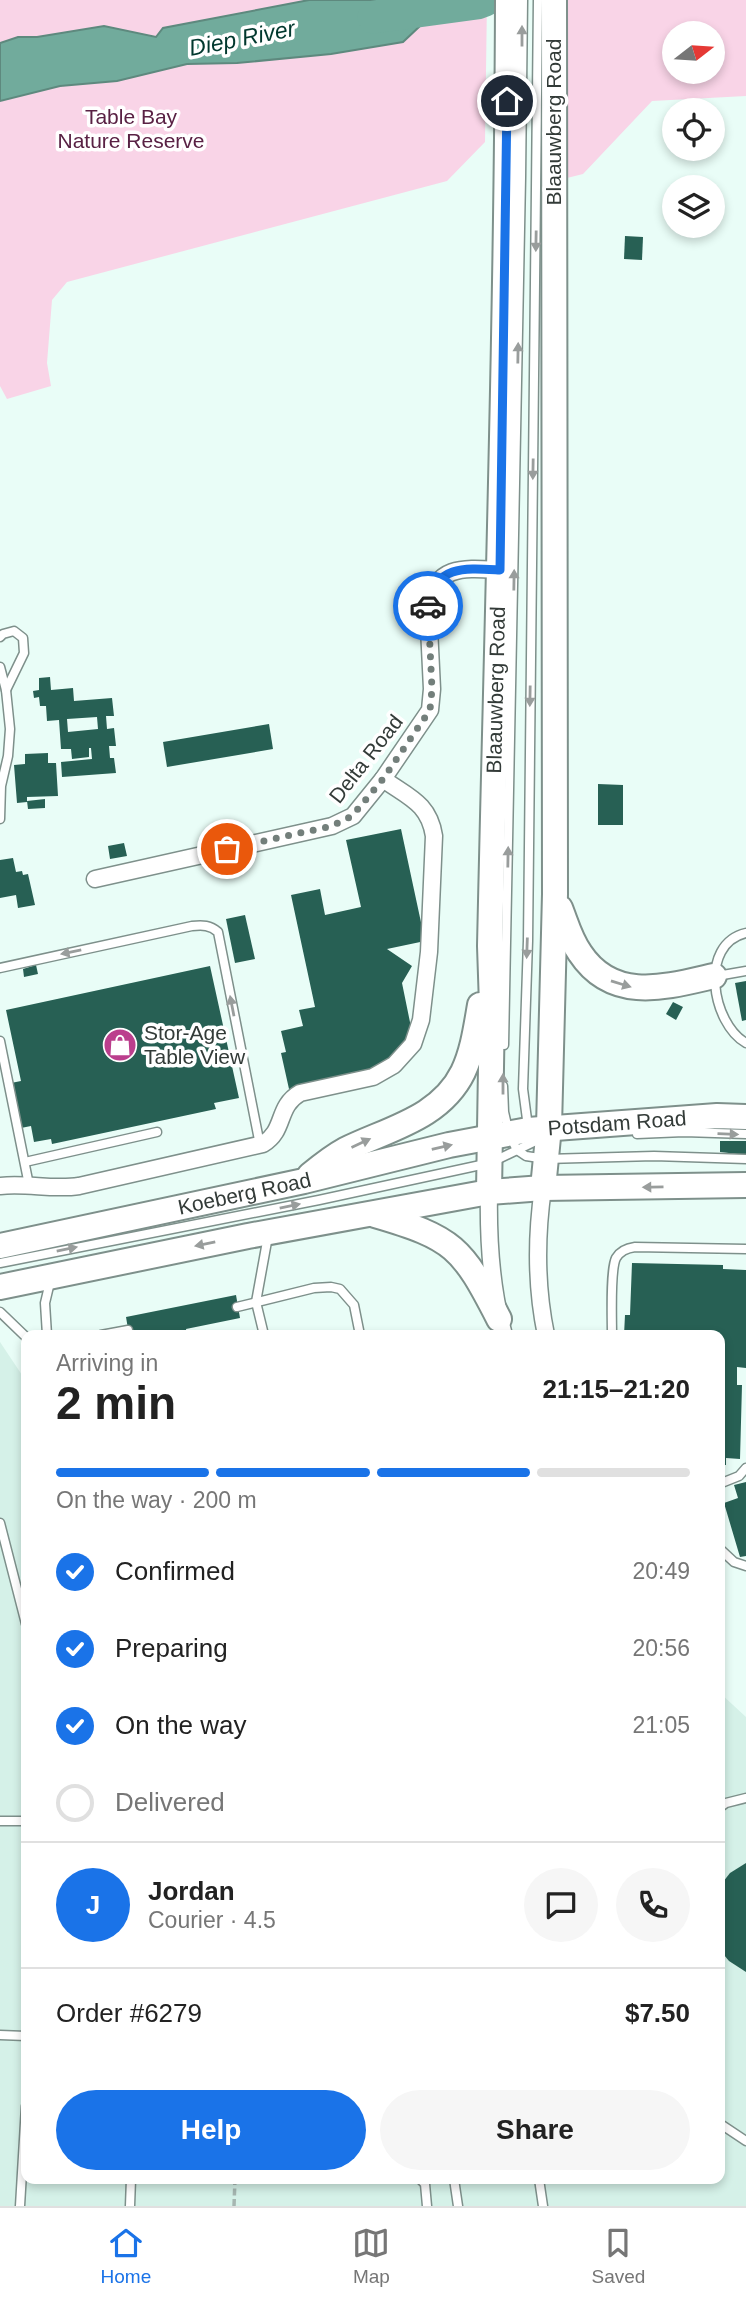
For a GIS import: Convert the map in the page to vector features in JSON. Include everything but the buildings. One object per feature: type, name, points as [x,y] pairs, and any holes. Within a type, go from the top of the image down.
[{"type":"main road","name":"Blaauwberg Road","points":[[508,0],[514,177],[490,946],[492,1005],[532,1139],[543,1188]]},
{"type":"main road","name":"Blaauwberg Road","points":[[532,1139],[555,894],[545,177],[554,0]]},
{"type":"main road","points":[[555,894],[579,952],[593,969],[611,981],[648,988],[714,976]]},
{"type":"main road","points":[[304,1181],[337,1155],[421,1116],[450,1093],[462,1073],[471,1049],[490,946]]},
{"type":"main road","name":"Potsdam Road","points":[[532,1139],[717,1116],[746,1117]]},
{"type":"main road","name":"Blaauwberg Road","points":[[489,1192],[490,1163],[532,1139]]},
{"type":"main road","name":"Koeberg Road","points":[[0,1246],[304,1181],[449,1145],[532,1139]]},
{"type":"main road","points":[[489,1192],[543,1188],[746,1185]]},
{"type":"main road","name":"Koeberg Road","points":[[0,1287],[489,1192]]},
{"type":"main road","points":[[369,1214],[431,1233],[454,1248],[473,1270],[501,1327]]},
{"type":"street","name":"Delta Road","points":[[95,879],[340,823],[352,816],[383,779],[430,710],[432,689],[428,607],[435,584],[445,575],[460,569],[500,570]]},
{"type":"street","points":[[0,1186],[51,1189],[79,1186],[260,1145],[275,1135],[288,1103],[300,1093],[357,1082],[383,1073],[405,1055],[418,1033],[429,952],[434,836],[432,820],[419,804],[383,779]]},
{"type":"street","name":"Blaauwberg Road","points":[[543,1188],[538,1223],[539,1279],[545,1330]]},
{"type":"street","name":"Blaauwberg Road","points":[[489,1192],[490,1246],[501,1327]]},
{"type":"lane","points":[[503,1061],[514,177],[523,0]]},
{"type":"lane","points":[[532,1139],[523,1089],[545,177],[538,0]]},
{"type":"lane","points":[[0,637],[14,631],[23,638],[24,653],[6,690]]},
{"type":"lane","points":[[0,667],[6,690],[10,729],[8,756],[1,786],[0,819]]},
{"type":"lane","points":[[0,968],[192,926],[214,928],[218,932],[260,1145]]},
{"type":"lane","points":[[746,933],[728,941],[719,953],[714,976],[724,1019],[732,1032],[746,1043]]},
{"type":"lane","points":[[714,976],[746,971]]},
{"type":"lane","points":[[0,1041],[30,1186]]},
{"type":"lane","points":[[503,1075],[504,1112],[532,1139],[654,1156],[746,1159]]},
{"type":"lane","points":[[25,1161],[158,1132]]},
{"type":"lane","points":[[632,1134],[746,1134]]},
{"type":"lane","points":[[0,1263],[344,1195],[490,1163]]},
{"type":"lane","points":[[263,1330],[256,1302],[268,1233]]},
{"type":"lane","points":[[611,1330],[614,1269],[616,1258],[622,1252],[635,1247],[746,1249]]},
{"type":"lane","points":[[47,1330],[45,1303],[52,1276]]},
{"type":"lane","points":[[237,1307],[314,1287],[340,1289],[354,1305],[359,1330]]},
{"type":"lane","points":[[0,1312],[21,1332]]},
{"type":"lane","points":[[725,1483],[739,1476],[746,1468]]},
{"type":"lane","points":[[0,1523],[21,1605]]},
{"type":"lane","points":[[725,1554],[734,1562],[746,1566]]},
{"type":"lane","points":[[725,1804],[746,1798]]},
{"type":"lane","points":[[0,1821],[21,1821]]},
{"type":"lane","points":[[0,2035],[21,2036]]},
{"type":"lane","points":[[725,2127],[746,2141]]},
{"type":"lane","points":[[20,2206],[21,2184]]},
{"type":"lane","points":[[130,2206],[131,2184]]},
{"type":"lane","points":[[425,2184],[427,2206]]},
{"type":"lane","points":[[455,2184],[458,2206]]},
{"type":"lane","points":[[540,2184],[543,2206]]},
{"type":"path","points":[[233,2206],[235,2184]]},
{"type":"shaded area","points":[[0,1342],[21,1374],[21,2184],[725,2184],[725,1698],[746,1717],[746,2206],[0,2206]]},
{"type":"green space","name":"Table Bay Nature Reserve","points":[[0,0],[487,0],[485,142],[447,181],[67,282],[52,300],[47,363],[51,386],[7,399],[0,386]]},
{"type":"green space","points":[[554,0],[746,0],[746,96],[662,98],[662,100],[652,101],[583,174],[555,181]]},
{"type":"water","points":[[309,0],[418,0],[421,25],[403,42],[331,54],[237,63],[187,64],[117,81],[60,86],[0,101],[0,43],[18,37],[37,37],[104,26],[156,37],[163,28]]},
{"type":"waterway","name":"Diep River","points":[[374,17],[485,0]]},
{"type":"way so far","points":[[227,849],[332,826],[347,820],[383,779],[430,710],[432,689],[428,606]]},
{"type":"place","name":"Stor-Age Table View","points":[[120,1045]]},
{"type":"route","points":[[428,606],[435,584],[445,575],[470,568],[500,570],[507,101]]}]
